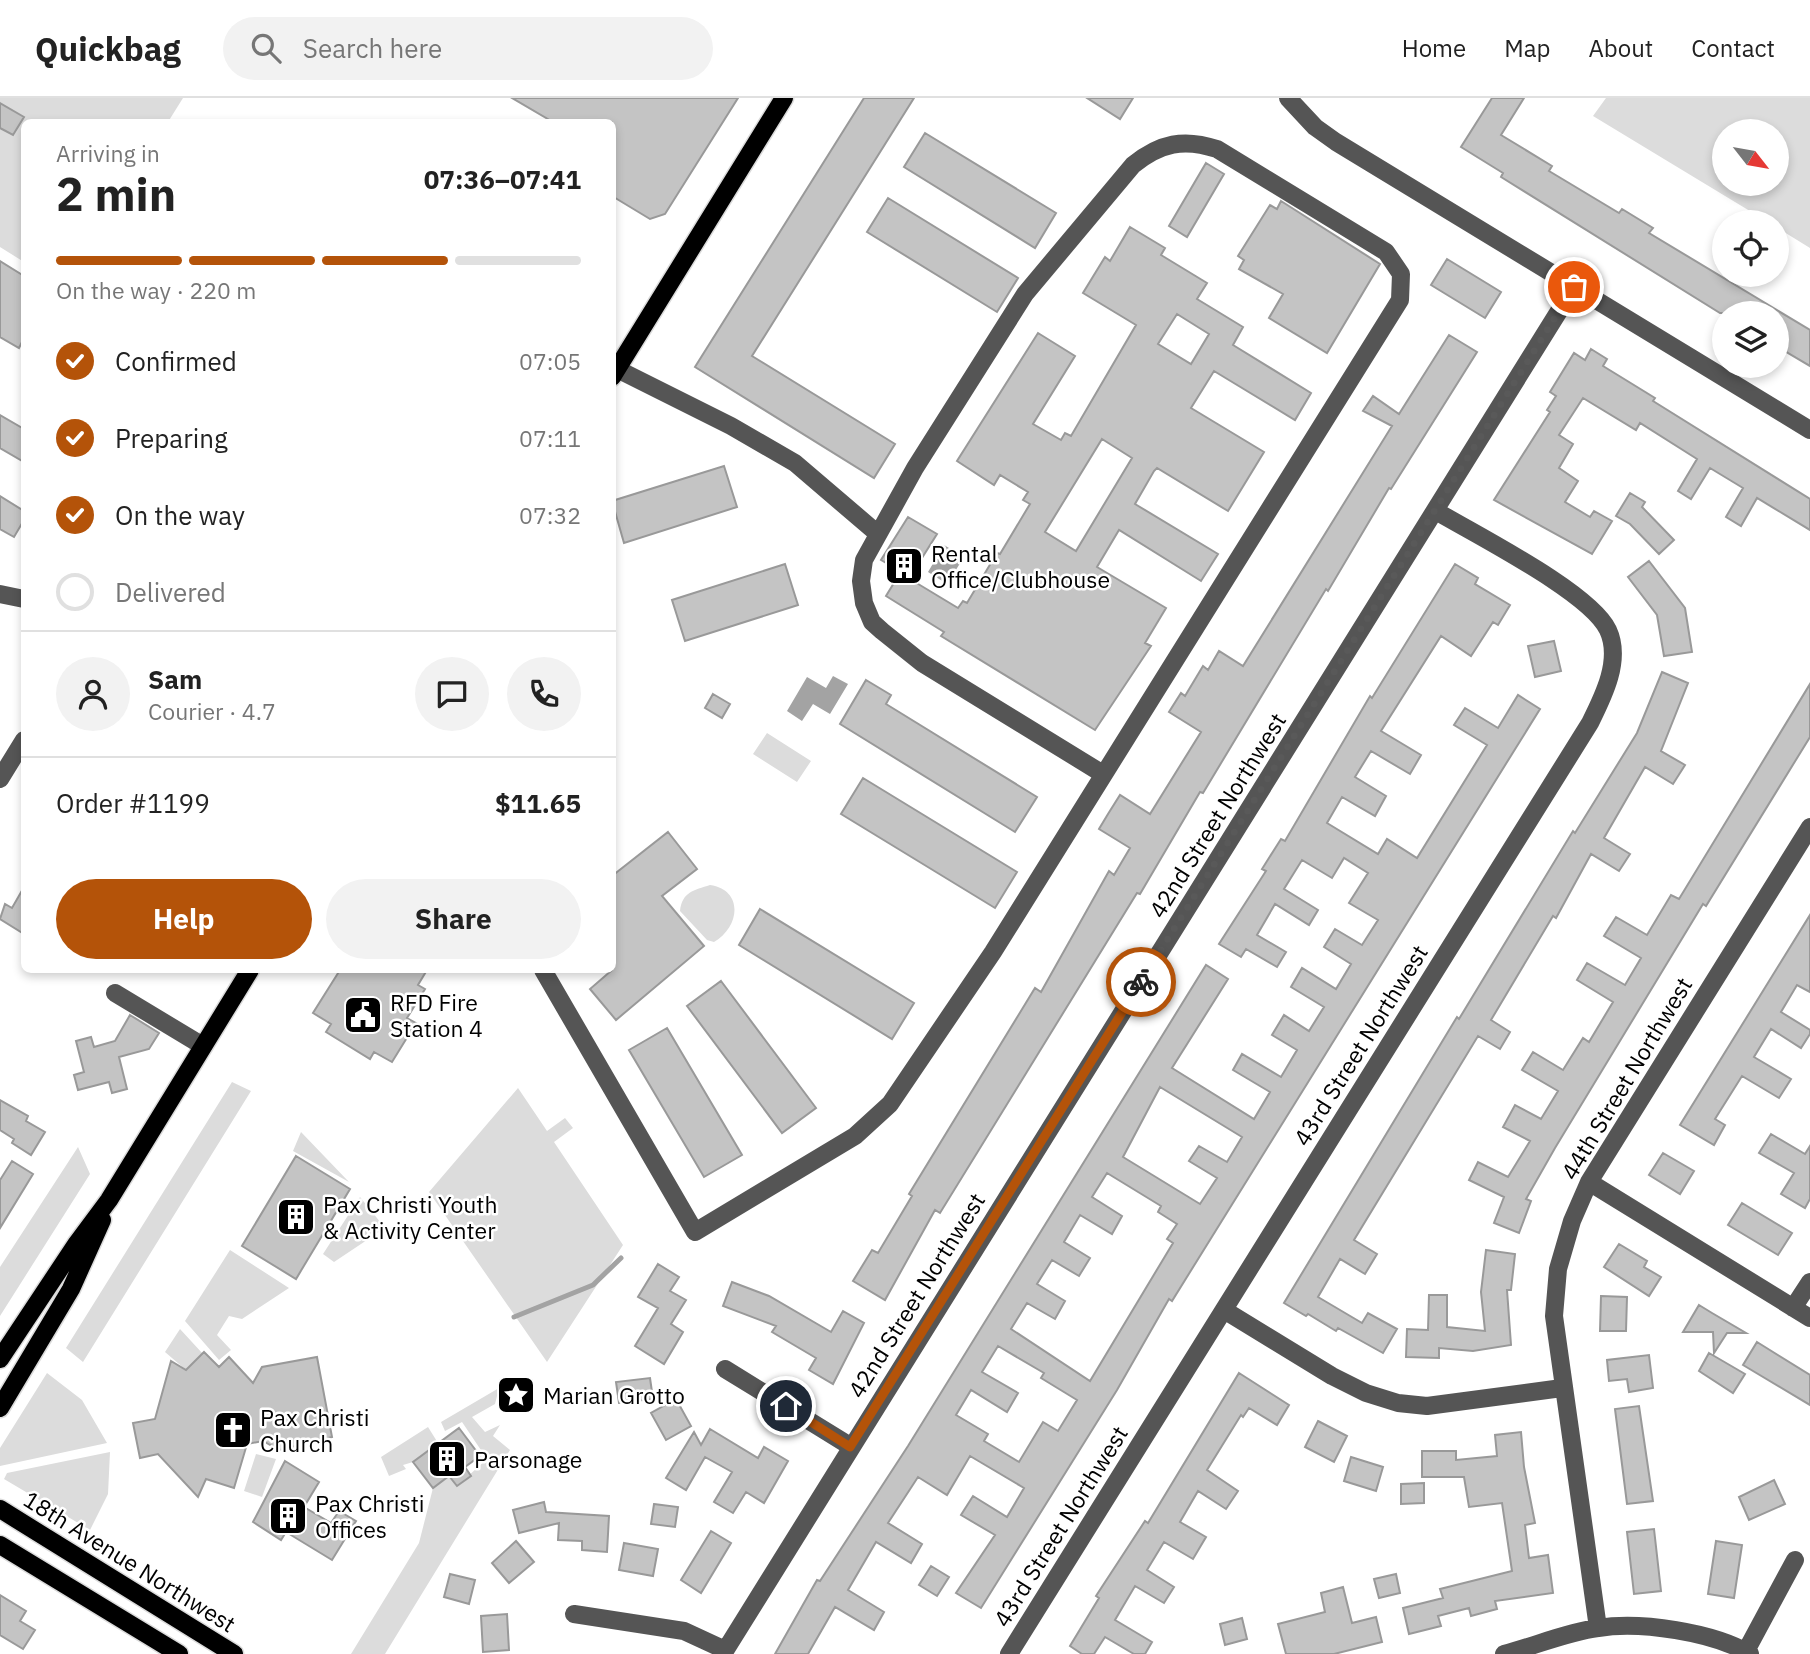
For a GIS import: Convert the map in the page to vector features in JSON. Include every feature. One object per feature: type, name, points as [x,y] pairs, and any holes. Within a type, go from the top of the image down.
[{"type":"main road","points":[[616,371],[784,98]]},
{"type":"main road","points":[[0,1359],[69,1254],[109,1200],[248,973]]},
{"type":"main road","points":[[0,1408],[71,1289],[109,1200]]},
{"type":"main road","name":"18th Avenue Northwest","points":[[0,1509],[234,1654]]},
{"type":"main road","points":[[0,1545],[179,1654]]},
{"type":"street","points":[[1288,98],[1315,127],[1336,142],[1810,430]]},
{"type":"street","points":[[545,973],[695,1232],[855,1136],[890,1104],[993,952],[1400,300],[1401,274],[1386,252],[1217,149],[1196,142],[1178,141],[1144,156],[1025,294],[922,457],[878,534],[862,571],[864,603],[872,622],[922,663],[1103,774]]},
{"type":"street","name":"42nd Street Northwest","points":[[724,1652],[1574,287]]},
{"type":"street","points":[[616,373],[732,426],[795,463],[878,534]]},
{"type":"street","name":"43rd Street Northwest","points":[[1009,1654],[1590,723],[1608,684],[1611,646],[1609,632],[1599,618],[1570,593],[1436,511]]},
{"type":"street","points":[[0,594],[21,598]]},
{"type":"street","points":[[0,779],[21,745]]},
{"type":"street","name":"44th Street Northwest","points":[[1598,1628],[1562,1388],[1554,1316],[1558,1269],[1572,1221],[1589,1182],[1810,827]]},
{"type":"street","points":[[116,993],[203,1046]]},
{"type":"street","points":[[1589,1182],[1810,1318]]},
{"type":"street","points":[[1793,1308],[1810,1282]]},
{"type":"street","points":[[1224,1310],[1332,1376],[1366,1393],[1398,1403],[1427,1406],[1562,1388]]},
{"type":"street","points":[[725,1369],[850,1447]]},
{"type":"street","points":[[1504,1654],[1598,1628],[1674,1630],[1748,1653],[1795,1560]]},
{"type":"street","points":[[573,1614],[665,1626],[701,1636],[724,1652]]},
{"type":"shaded area","points":[[0,98],[183,98],[170,119],[21,119],[21,260],[0,247]]},
{"type":"shaded area","points":[[1606,98],[1810,98],[1810,248],[1789,235],[1789,210],[1748,210],[1725,196],[1789,196],[1789,119],[1712,119],[1712,188],[1593,116]]},
{"type":"shaded area","points":[[944,545],[964,557],[947,584],[928,572]]},
{"type":"shaded area","points":[[833,676],[848,684],[830,714],[813,704],[802,721],[787,711],[807,677],[826,688]]},
{"type":"shaded area","points":[[767,733],[811,761],[797,782],[753,754]]},
{"type":"shaded area","points":[[710,885],[729,894],[734,910],[729,927],[714,942],[707,940],[680,911],[686,896],[694,890]]},
{"type":"shaded area","points":[[232,1082],[251,1091],[83,1362],[66,1348]]},
{"type":"shaded area","points":[[518,1088],[547,1131],[565,1118],[573,1128],[554,1142],[623,1245],[547,1362],[429,1192]]},
{"type":"shaded area","points":[[301,1132],[349,1182],[293,1151]]},
{"type":"shaded area","points":[[78,1147],[90,1174],[0,1316],[0,1267]]},
{"type":"shaded area","points":[[360,1197],[385,1228],[334,1262],[323,1254]]},
{"type":"shaded area","points":[[230,1250],[289,1288],[242,1319],[229,1316],[217,1335],[231,1350],[219,1360],[185,1321]]},
{"type":"shaded area","points":[[180,1329],[203,1354],[186,1370],[165,1352]]},
{"type":"shaded area","points":[[47,1373],[82,1400],[107,1443],[0,1466],[0,1448]]},
{"type":"shaded area","points":[[499,1388],[495,1404],[472,1417],[485,1432],[500,1425],[493,1436],[510,1450],[385,1654],[351,1654],[419,1543],[433,1488],[449,1476],[457,1486],[487,1459],[462,1422],[445,1431],[441,1422]]},
{"type":"shaded area","points":[[428,1427],[438,1443],[413,1462],[403,1465],[406,1469],[389,1476],[381,1457]]},
{"type":"shaded area","points":[[110,1452],[108,1494],[90,1530],[4,1479],[7,1473]]},
{"type":"shaded area","points":[[256,1454],[276,1459],[262,1497],[244,1491]]},
{"type":"building","points":[[512,98],[738,98],[665,214],[650,219],[616,198],[616,119],[548,119]]},
{"type":"building","points":[[864,98],[914,98],[752,356],[895,444],[874,478],[695,367]]},
{"type":"building","points":[[1087,98],[1133,98],[1120,119]]},
{"type":"building","points":[[1492,98],[1524,98],[1501,135],[1552,166],[1549,171],[1619,213],[1622,209],[1653,228],[1649,233],[1712,271],[1712,287],[1739,287],[1762,301],[1712,301],[1712,308],[1501,177],[1503,173],[1461,147]]},
{"type":"building","points":[[0,103],[24,117],[13,135],[0,128]]},
{"type":"building","points":[[925,133],[1056,213],[1035,248],[904,167]]},
{"type":"building","points":[[1206,163],[1224,174],[1187,237],[1169,226]]},
{"type":"building","points":[[888,198],[1018,278],[997,312],[867,232]]},
{"type":"building","points":[[1281,201],[1380,264],[1327,353],[1269,318],[1283,294],[1239,269],[1244,260],[1238,256],[1270,205],[1277,209]]},
{"type":"building","points":[[1130,227],[1165,248],[1161,255],[1207,283],[1197,299],[1243,327],[1233,345],[1311,393],[1295,420],[1214,371],[1191,408],[1264,452],[1228,511],[1157,468],[1154,471],[1135,504],[1218,554],[1201,581],[1119,530],[1097,567],[1166,608],[1145,643],[1151,646],[1095,730],[941,636],[944,632],[886,596],[900,573],[958,608],[963,601],[967,603],[997,553],[1000,554],[1030,504],[1023,500],[1028,492],[1000,475],[994,485],[957,461],[1038,333],[1075,356],[1033,424],[1061,440],[1065,433],[1071,436],[1136,325],[1083,293],[1105,257],[1110,261]],"holes":[[[1177,314],[1209,334],[1191,364],[1158,344]],[[1102,439],[1132,458],[1076,551],[1045,532]]]},
{"type":"building","points":[[1447,259],[1501,292],[1485,318],[1431,285]]},
{"type":"building","points":[[0,261],[21,274],[21,344],[19,348],[0,337]]},
{"type":"building","points":[[1789,317],[1810,330],[1810,366],[1789,354]]},
{"type":"building","points":[[1449,335],[1477,352],[1391,489],[1389,488],[1328,591],[1326,589],[1203,793],[1200,792],[1140,894],[1137,893],[940,1213],[935,1210],[885,1300],[853,1281],[872,1250],[878,1253],[912,1196],[909,1194],[1035,988],[1041,992],[1109,871],[1114,875],[1130,848],[1099,829],[1120,795],[1150,814],[1201,732],[1169,712],[1181,693],[1185,696],[1203,666],[1208,670],[1219,651],[1243,666],[1392,426],[1363,411],[1373,396],[1399,414]]},
{"type":"building","points":[[1591,349],[1607,359],[1603,366],[1655,398],[1653,401],[1810,499],[1810,530],[1757,498],[1741,526],[1726,517],[1743,488],[1710,468],[1691,499],[1678,491],[1697,459],[1640,423],[1636,430],[1583,398],[1559,435],[1573,444],[1559,468],[1578,481],[1565,502],[1590,517],[1594,511],[1612,521],[1592,554],[1494,500],[1550,412],[1547,410],[1556,396],[1550,392],[1574,353],[1585,360]]},
{"type":"building","points":[[0,415],[21,427],[21,460],[0,448]]},
{"type":"building","points":[[724,466],[737,507],[624,543],[616,515],[616,500]]},
{"type":"building","points":[[1630,493],[1645,502],[1642,507],[1674,540],[1659,554],[1630,524],[1616,516]]},
{"type":"building","points":[[0,496],[21,509],[21,525],[14,537],[0,529]]},
{"type":"building","points":[[908,517],[937,534],[910,577],[881,560]]},
{"type":"building","points":[[1649,561],[1685,608],[1692,652],[1664,656],[1657,615],[1628,577]]},
{"type":"building","points":[[785,564],[798,605],[685,641],[672,600]]},
{"type":"building","points":[[1455,564],[1478,578],[1475,584],[1510,605],[1498,625],[1493,622],[1471,656],[1441,636],[1381,731],[1421,755],[1410,774],[1371,751],[1355,777],[1386,796],[1375,816],[1342,797],[1327,823],[1378,854],[1387,839],[1417,858],[1487,745],[1454,725],[1465,708],[1498,728],[1518,695],[1540,709],[1172,1301],[1169,1299],[1117,1390],[981,1608],[956,1593],[995,1535],[961,1515],[973,1496],[1007,1517],[1024,1488],[970,1456],[947,1495],[918,1477],[888,1523],[922,1544],[911,1563],[876,1542],[848,1590],[884,1612],[874,1630],[835,1607],[808,1654],[775,1654],[817,1580],[820,1581],[908,1446],[1206,965],[1228,979],[1172,1068],[1254,1119],[1270,1092],[1233,1070],[1242,1054],[1281,1077],[1297,1050],[1272,1035],[1284,1015],[1309,1031],[1324,1007],[1291,987],[1302,968],[1336,989],[1351,964],[1324,947],[1335,929],[1362,945],[1378,920],[1349,903],[1368,873],[1344,858],[1332,878],[1302,860],[1284,889],[1318,910],[1309,925],[1275,904],[1257,935],[1286,952],[1277,967],[1246,949],[1241,957],[1219,944],[1266,871],[1262,869],[1281,839],[1285,841],[1370,696],[1372,698]],"holes":[[[1160,1087],[1242,1137],[1227,1162],[1199,1146],[1189,1161],[1217,1178],[1200,1204],[1123,1157]],[[1107,1173],[1161,1206],[1158,1212],[1177,1224],[1167,1239],[1173,1243],[1090,1381],[1011,1329],[1027,1303],[1055,1319],[1065,1301],[1037,1284],[1052,1260],[1079,1276],[1090,1258],[1064,1242],[1080,1215],[1112,1234],[1122,1216],[1092,1197]],[[998,1346],[1044,1373],[1041,1378],[1077,1400],[1058,1431],[1043,1422],[1019,1462],[984,1441],[988,1434],[956,1415],[971,1390],[1007,1412],[1018,1393],[982,1372]]]},
{"type":"building","points":[[1554,641],[1561,671],[1535,677],[1528,646]]},
{"type":"building","points":[[1662,672],[1688,683],[1661,751],[1685,765],[1673,784],[1645,767],[1604,838],[1630,854],[1619,871],[1591,854],[1556,918],[1553,916],[1491,1020],[1510,1032],[1500,1049],[1478,1036],[1354,1240],[1377,1254],[1365,1274],[1340,1259],[1318,1297],[1362,1323],[1368,1313],[1397,1329],[1383,1353],[1284,1303],[1457,1017],[1459,1019],[1573,831],[1575,833],[1637,733]]},
{"type":"building","points":[[866,680],[891,695],[886,704],[1037,797],[1015,832],[840,724]]},
{"type":"building","points":[[1810,684],[1810,737],[1706,906],[1703,904],[1555,1148],[1526,1199],[1531,1201],[1519,1233],[1494,1223],[1504,1197],[1469,1180],[1478,1162],[1508,1177],[1530,1141],[1503,1127],[1515,1105],[1541,1119],[1558,1091],[1522,1070],[1533,1052],[1563,1070],[1583,1038],[1589,1042],[1613,1002],[1577,980],[1587,963],[1625,985],[1641,958],[1604,936],[1616,917],[1647,935],[1671,895],[1679,899]]},
{"type":"building","points":[[713,694],[730,704],[722,718],[705,708]]},
{"type":"building","points":[[863,778],[1017,872],[995,908],[841,814]]},
{"type":"building","points":[[668,832],[697,869],[662,896],[704,946],[616,1020],[590,989],[609,973],[616,973],[616,873]]},
{"type":"building","points":[[21,892],[21,932],[0,919],[5,904],[12,908]]},
{"type":"building","points":[[760,909],[914,1003],[892,1039],[739,945]]},
{"type":"building","points":[[1810,915],[1810,992],[1797,985],[1781,1012],[1810,1030],[1810,1034],[1801,1048],[1771,1029],[1754,1057],[1791,1079],[1779,1098],[1742,1076],[1715,1119],[1725,1125],[1714,1145],[1680,1125]]},
{"type":"building","name":"RFD Fire Station 4","points":[[338,973],[425,973],[418,985],[425,989],[407,1018],[416,1023],[392,1062],[374,1052],[370,1059],[326,1032],[331,1024],[313,1013]]},
{"type":"building","points":[[721,981],[816,1108],[782,1133],[687,1006]]},
{"type":"building","points":[[130,1015],[159,1033],[149,1049],[119,1057],[127,1089],[112,1093],[109,1082],[78,1090],[74,1075],[84,1072],[76,1041],[91,1037],[94,1047],[115,1041]]},
{"type":"building","points":[[667,1028],[742,1155],[704,1177],[629,1050]]},
{"type":"building","points":[[0,1100],[28,1116],[26,1121],[45,1132],[31,1155],[12,1143],[14,1139],[0,1130]]},
{"type":"building","points":[[1771,1134],[1805,1154],[1810,1146],[1810,1199],[1805,1208],[1781,1194],[1794,1173],[1759,1153]]},
{"type":"building","points":[[1663,1153],[1694,1171],[1680,1194],[1649,1175]]},
{"type":"building","name":"Pax Christi Youth & Activity Center","points":[[296,1156],[350,1189],[296,1279],[242,1246]]},
{"type":"building","points":[[12,1161],[33,1174],[0,1228],[0,1180]]},
{"type":"building","points":[[1742,1203],[1792,1233],[1778,1255],[1728,1225]]},
{"type":"building","points":[[1619,1244],[1647,1261],[1644,1267],[1661,1277],[1649,1296],[1604,1267]]},
{"type":"building","points":[[1486,1250],[1515,1254],[1511,1290],[1507,1290],[1511,1345],[1473,1351],[1439,1348],[1439,1358],[1406,1357],[1407,1329],[1428,1330],[1429,1295],[1447,1295],[1447,1327],[1485,1331],[1481,1292]]},
{"type":"building","points":[[658,1264],[679,1277],[670,1291],[686,1300],[671,1324],[683,1332],[664,1364],[635,1346],[658,1308],[638,1297]]},
{"type":"building","points":[[732,1282],[769,1296],[831,1332],[843,1311],[864,1323],[833,1384],[809,1370],[816,1358],[772,1332],[776,1326],[723,1306]]},
{"type":"building","points":[[1601,1296],[1627,1297],[1626,1331],[1600,1331]]},
{"type":"building","points":[[1699,1305],[1746,1333],[1727,1333],[1714,1353],[1713,1332],[1683,1332]]},
{"type":"building","points":[[1757,1342],[1810,1375],[1810,1405],[1743,1365]]},
{"type":"building","name":"Pax Christi Church","points":[[204,1352],[219,1367],[229,1357],[253,1383],[262,1367],[317,1357],[332,1437],[279,1450],[263,1441],[247,1444],[234,1488],[206,1479],[198,1497],[158,1454],[140,1458],[133,1423],[155,1419],[171,1361],[186,1370]]},
{"type":"building","points":[[1709,1353],[1745,1374],[1733,1393],[1699,1371]]},
{"type":"building","points":[[1649,1355],[1653,1388],[1629,1392],[1627,1379],[1609,1381],[1607,1360]]},
{"type":"building","points":[[1239,1373],[1289,1405],[1277,1425],[1249,1408],[1243,1417],[1241,1415],[1207,1470],[1238,1491],[1226,1509],[1198,1491],[1180,1522],[1206,1537],[1193,1559],[1164,1542],[1147,1570],[1174,1587],[1164,1603],[1135,1586],[1115,1620],[1152,1642],[1145,1654],[1134,1654],[1105,1637],[1094,1654],[1082,1654],[1070,1646],[1099,1598],[1096,1596],[1145,1521],[1148,1523]]},
{"type":"building","points":[[650,1378],[653,1399],[619,1403],[616,1382]]},
{"type":"building","points":[[676,1399],[691,1426],[666,1440],[651,1413]]},
{"type":"building","points":[[1639,1406],[1653,1501],[1627,1504],[1615,1409]]},
{"type":"building","points":[[1318,1421],[1347,1436],[1334,1462],[1305,1447]]},
{"type":"building","name":"Parsonage","points":[[459,1428],[480,1456],[465,1467],[471,1476],[457,1486],[449,1476],[433,1488],[413,1462]]},
{"type":"building","points":[[710,1429],[758,1458],[764,1447],[788,1461],[764,1503],[746,1492],[733,1513],[714,1502],[732,1472],[705,1457],[686,1490],[666,1478],[694,1432],[701,1445]]},
{"type":"building","points":[[1521,1432],[1524,1467],[1535,1523],[1525,1525],[1529,1558],[1548,1555],[1553,1593],[1495,1601],[1497,1609],[1471,1616],[1469,1608],[1438,1616],[1441,1626],[1409,1634],[1403,1608],[1443,1598],[1440,1589],[1512,1571],[1502,1503],[1469,1507],[1464,1477],[1422,1477],[1422,1451],[1456,1451],[1456,1460],[1497,1456],[1495,1435]]},
{"type":"building","points":[[1351,1457],[1383,1467],[1376,1491],[1344,1481]]},
{"type":"building","name":"Pax Christi Offices","points":[[285,1461],[319,1482],[304,1507],[331,1523],[339,1511],[356,1521],[332,1560],[286,1532],[281,1540],[253,1522]]},
{"type":"building","points":[[1774,1480],[1785,1504],[1749,1520],[1739,1497]]},
{"type":"building","points":[[1424,1483],[1424,1503],[1401,1504],[1401,1484]]},
{"type":"building","points":[[544,1502],[546,1512],[609,1516],[607,1552],[582,1550],[582,1541],[558,1540],[559,1523],[519,1533],[513,1510]]},
{"type":"building","points":[[654,1504],[678,1507],[675,1527],[651,1524]]},
{"type":"building","points":[[1654,1529],[1661,1591],[1634,1594],[1627,1532]]},
{"type":"building","points":[[711,1531],[731,1543],[701,1593],[681,1580]]},
{"type":"building","points":[[516,1541],[534,1562],[509,1583],[492,1563]]},
{"type":"building","points":[[1716,1541],[1742,1545],[1734,1598],[1708,1594]]},
{"type":"building","points":[[624,1543],[658,1549],[653,1576],[619,1570]]},
{"type":"building","points":[[931,1566],[949,1577],[937,1596],[919,1585]]},
{"type":"building","points":[[450,1574],[475,1580],[469,1604],[444,1597]]},
{"type":"building","points":[[1396,1574],[1400,1593],[1379,1598],[1374,1579]]},
{"type":"building","points":[[1343,1587],[1352,1623],[1376,1617],[1382,1642],[1334,1654],[1286,1654],[1278,1624],[1325,1612],[1321,1593]]},
{"type":"building","points":[[0,1595],[26,1611],[20,1621],[35,1630],[23,1649],[0,1635]]},
{"type":"building","points":[[507,1614],[509,1650],[483,1652],[481,1616]]},
{"type":"building","points":[[1242,1618],[1247,1639],[1225,1645],[1220,1624]]},
{"type":"waterway","points":[[514,1317],[593,1285],[621,1258]]},
{"type":"way so far","points":[[1141,982],[1574,287]]},
{"type":"place","name":"Rental Office/Clubhouse","points":[[904,566]]},
{"type":"place","name":"RFD Fire Station 4","points":[[363,1015]]},
{"type":"place","name":"Pax Christi Youth & Activity Center","points":[[296,1217]]},
{"type":"place","name":"Marian Grotto","points":[[516,1395]]},
{"type":"place","name":"Pax Christi Church","points":[[233,1430]]},
{"type":"place","name":"Parsonage","points":[[447,1459]]},
{"type":"place","name":"Pax Christi Offices","points":[[288,1516]]},
{"type":"route","points":[[786,1406],[850,1447],[1141,982]]}]
